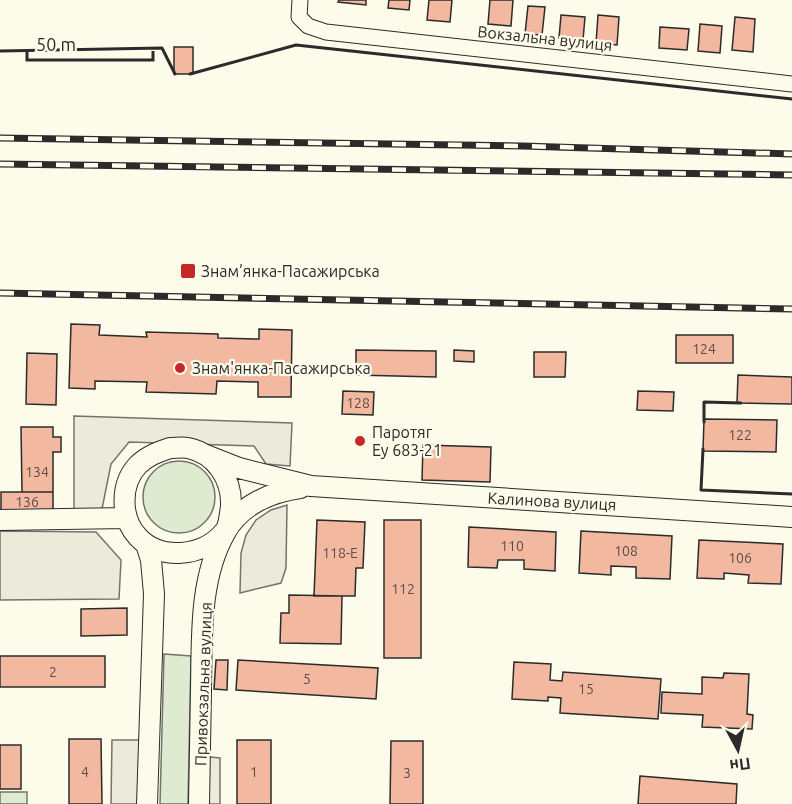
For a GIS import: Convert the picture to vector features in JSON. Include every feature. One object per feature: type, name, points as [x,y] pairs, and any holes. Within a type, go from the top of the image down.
[{"type":"street","name":"Вокзальна вулиця","points":[[300,0],[299,17],[308,26],[326,32],[792,84]]},
{"type":"street","points":[[170,448],[189,448],[239,468],[311,486],[281,491],[261,499],[246,509],[225,531],[205,547],[193,552],[169,554],[146,544],[138,537],[127,519],[124,500],[128,482],[137,465],[152,454],[170,448]]},
{"type":"street","points":[[206,455],[218,466],[227,480],[231,495],[230,512],[225,531]]},
{"type":"street","name":"Калинова вулиця","points":[[311,486],[792,517]]},
{"type":"street","points":[[0,520],[127,519]]},
{"type":"street","name":"Привокзальна вулиця","points":[[199,804],[203,614],[214,556],[225,531]]},
{"type":"street","points":[[146,544],[151,560],[154,594],[147,804]]},
{"type":"green space","points":[[179,461],[199,467],[209,477],[215,497],[209,517],[199,527],[179,533],[159,527],[149,517],[143,497],[149,477],[159,467]]},
{"type":"green space","points":[[164,654],[191,656],[188,804],[160,804]]},
{"type":"green space","points":[[0,792],[27,792],[27,804],[0,804]]},
{"type":"shaded area","points":[[74,416],[292,423],[290,466],[266,464],[254,446],[129,442],[111,464],[102,509],[74,509]]},
{"type":"shaded area","points":[[287,505],[286,568],[281,583],[240,593],[241,553],[246,535],[256,520],[271,510]]},
{"type":"shaded area","points":[[0,531],[96,532],[121,560],[119,599],[0,600]]},
{"type":"shaded area","points":[[112,740],[141,740],[140,804],[111,804]]},
{"type":"shaded area","points":[[200,756],[220,758],[220,804],[199,804]]},
{"type":"building","points":[[339,0],[366,0],[366,5],[338,2]]},
{"type":"building","points":[[389,0],[410,0],[409,10],[388,8]]},
{"type":"building","points":[[429,0],[452,0],[450,22],[427,20]]},
{"type":"building","points":[[490,0],[513,0],[511,26],[488,24]]},
{"type":"building","points":[[528,6],[545,7],[542,35],[525,34]]},
{"type":"building","points":[[561,15],[585,17],[583,40],[559,38]]},
{"type":"building","points":[[598,15],[619,17],[617,45],[596,43]]},
{"type":"building","points":[[735,17],[755,19],[753,52],[732,50]]},
{"type":"building","points":[[700,24],[722,26],[720,53],[698,51]]},
{"type":"building","points":[[660,27],[689,29],[687,50],[659,48]]},
{"type":"building","points":[[174,47],[193,47],[193,74],[174,74]]},
{"type":"building","name":"Знам'янка-Пасажирська","points":[[71,324],[100,325],[99,335],[147,337],[146,332],[218,334],[218,338],[259,339],[259,329],[292,330],[291,397],[258,397],[258,382],[217,381],[216,394],[146,392],[147,382],[95,381],[95,389],[69,388]]},
{"type":"building","points":[[676,335],[733,335],[733,363],[676,363]]},
{"type":"building","points":[[356,350],[436,351],[436,377],[356,375]]},
{"type":"building","points":[[454,350],[474,351],[474,362],[454,361]]},
{"type":"building","points":[[534,352],[566,352],[565,377],[534,377]]},
{"type":"building","points":[[27,353],[57,354],[56,405],[26,404]]},
{"type":"building","points":[[738,375],[792,377],[792,404],[737,403]]},
{"type":"building","points":[[343,391],[374,392],[373,415],[342,414]]},
{"type":"building","points":[[638,391],[674,392],[673,411],[637,410]]},
{"type":"building","points":[[704,419],[777,420],[776,452],[703,451]]},
{"type":"building","points":[[21,427],[53,427],[53,437],[61,437],[61,452],[53,452],[53,492],[22,492]]},
{"type":"building","points":[[423,445],[491,447],[490,482],[422,480]]},
{"type":"building","points":[[1,492],[53,492],[53,513],[1,512]]},
{"type":"building","points":[[317,520],[365,522],[363,568],[356,568],[355,596],[314,596]]},
{"type":"building","points":[[384,520],[421,520],[421,658],[384,658]]},
{"type":"building","points":[[469,527],[556,532],[555,571],[524,569],[524,560],[498,560],[497,568],[468,567]]},
{"type":"building","points":[[581,531],[672,536],[670,579],[636,578],[636,567],[611,566],[611,575],[579,573]]},
{"type":"building","points":[[699,540],[783,544],[781,584],[748,583],[749,575],[724,573],[724,579],[697,578]]},
{"type":"building","points":[[289,595],[342,596],[341,644],[280,643],[281,613],[289,613]]},
{"type":"building","points":[[127,608],[127,635],[81,636],[81,609]]},
{"type":"building","points":[[0,656],[105,656],[105,687],[0,687]]},
{"type":"building","points":[[216,660],[228,660],[227,690],[214,689]]},
{"type":"building","points":[[238,660],[378,668],[376,699],[236,690]]},
{"type":"building","points":[[514,662],[551,664],[550,680],[562,681],[563,672],[661,679],[658,719],[560,713],[561,698],[548,697],[548,701],[512,699]]},
{"type":"building","points":[[724,673],[749,674],[747,714],[753,715],[752,729],[702,727],[703,715],[661,713],[662,692],[702,694],[702,677],[723,678]]},
{"type":"building","points":[[69,739],[101,739],[102,804],[69,804]]},
{"type":"building","points":[[237,740],[271,740],[271,804],[237,804]]},
{"type":"building","points":[[391,741],[423,741],[423,804],[390,804]]},
{"type":"building","points":[[0,745],[21,745],[21,789],[0,789]]},
{"type":"building","points":[[640,776],[737,784],[736,804],[638,804]]},
{"type":"railway","points":[[0,138],[522,146],[792,154]]},
{"type":"railway","points":[[0,164],[792,175]]},
{"type":"railway","points":[[0,293],[792,309]]},
{"type":"wall","points":[[190,74],[296,45],[792,99]]},
{"type":"wall","points":[[0,51],[162,48],[175,74]]},
{"type":"wall","points":[[704,422],[704,402],[741,403]]},
{"type":"wall","points":[[703,449],[701,490],[792,494]]},
{"type":"place","name":"Знам’янка-Пасажирська","points":[[188,271]]},
{"type":"place","name":"Знам'янка-Пасажирська","points":[[180,368]]},
{"type":"place","name":"Паротяг Еу 683-21","points":[[360,441]]}]
